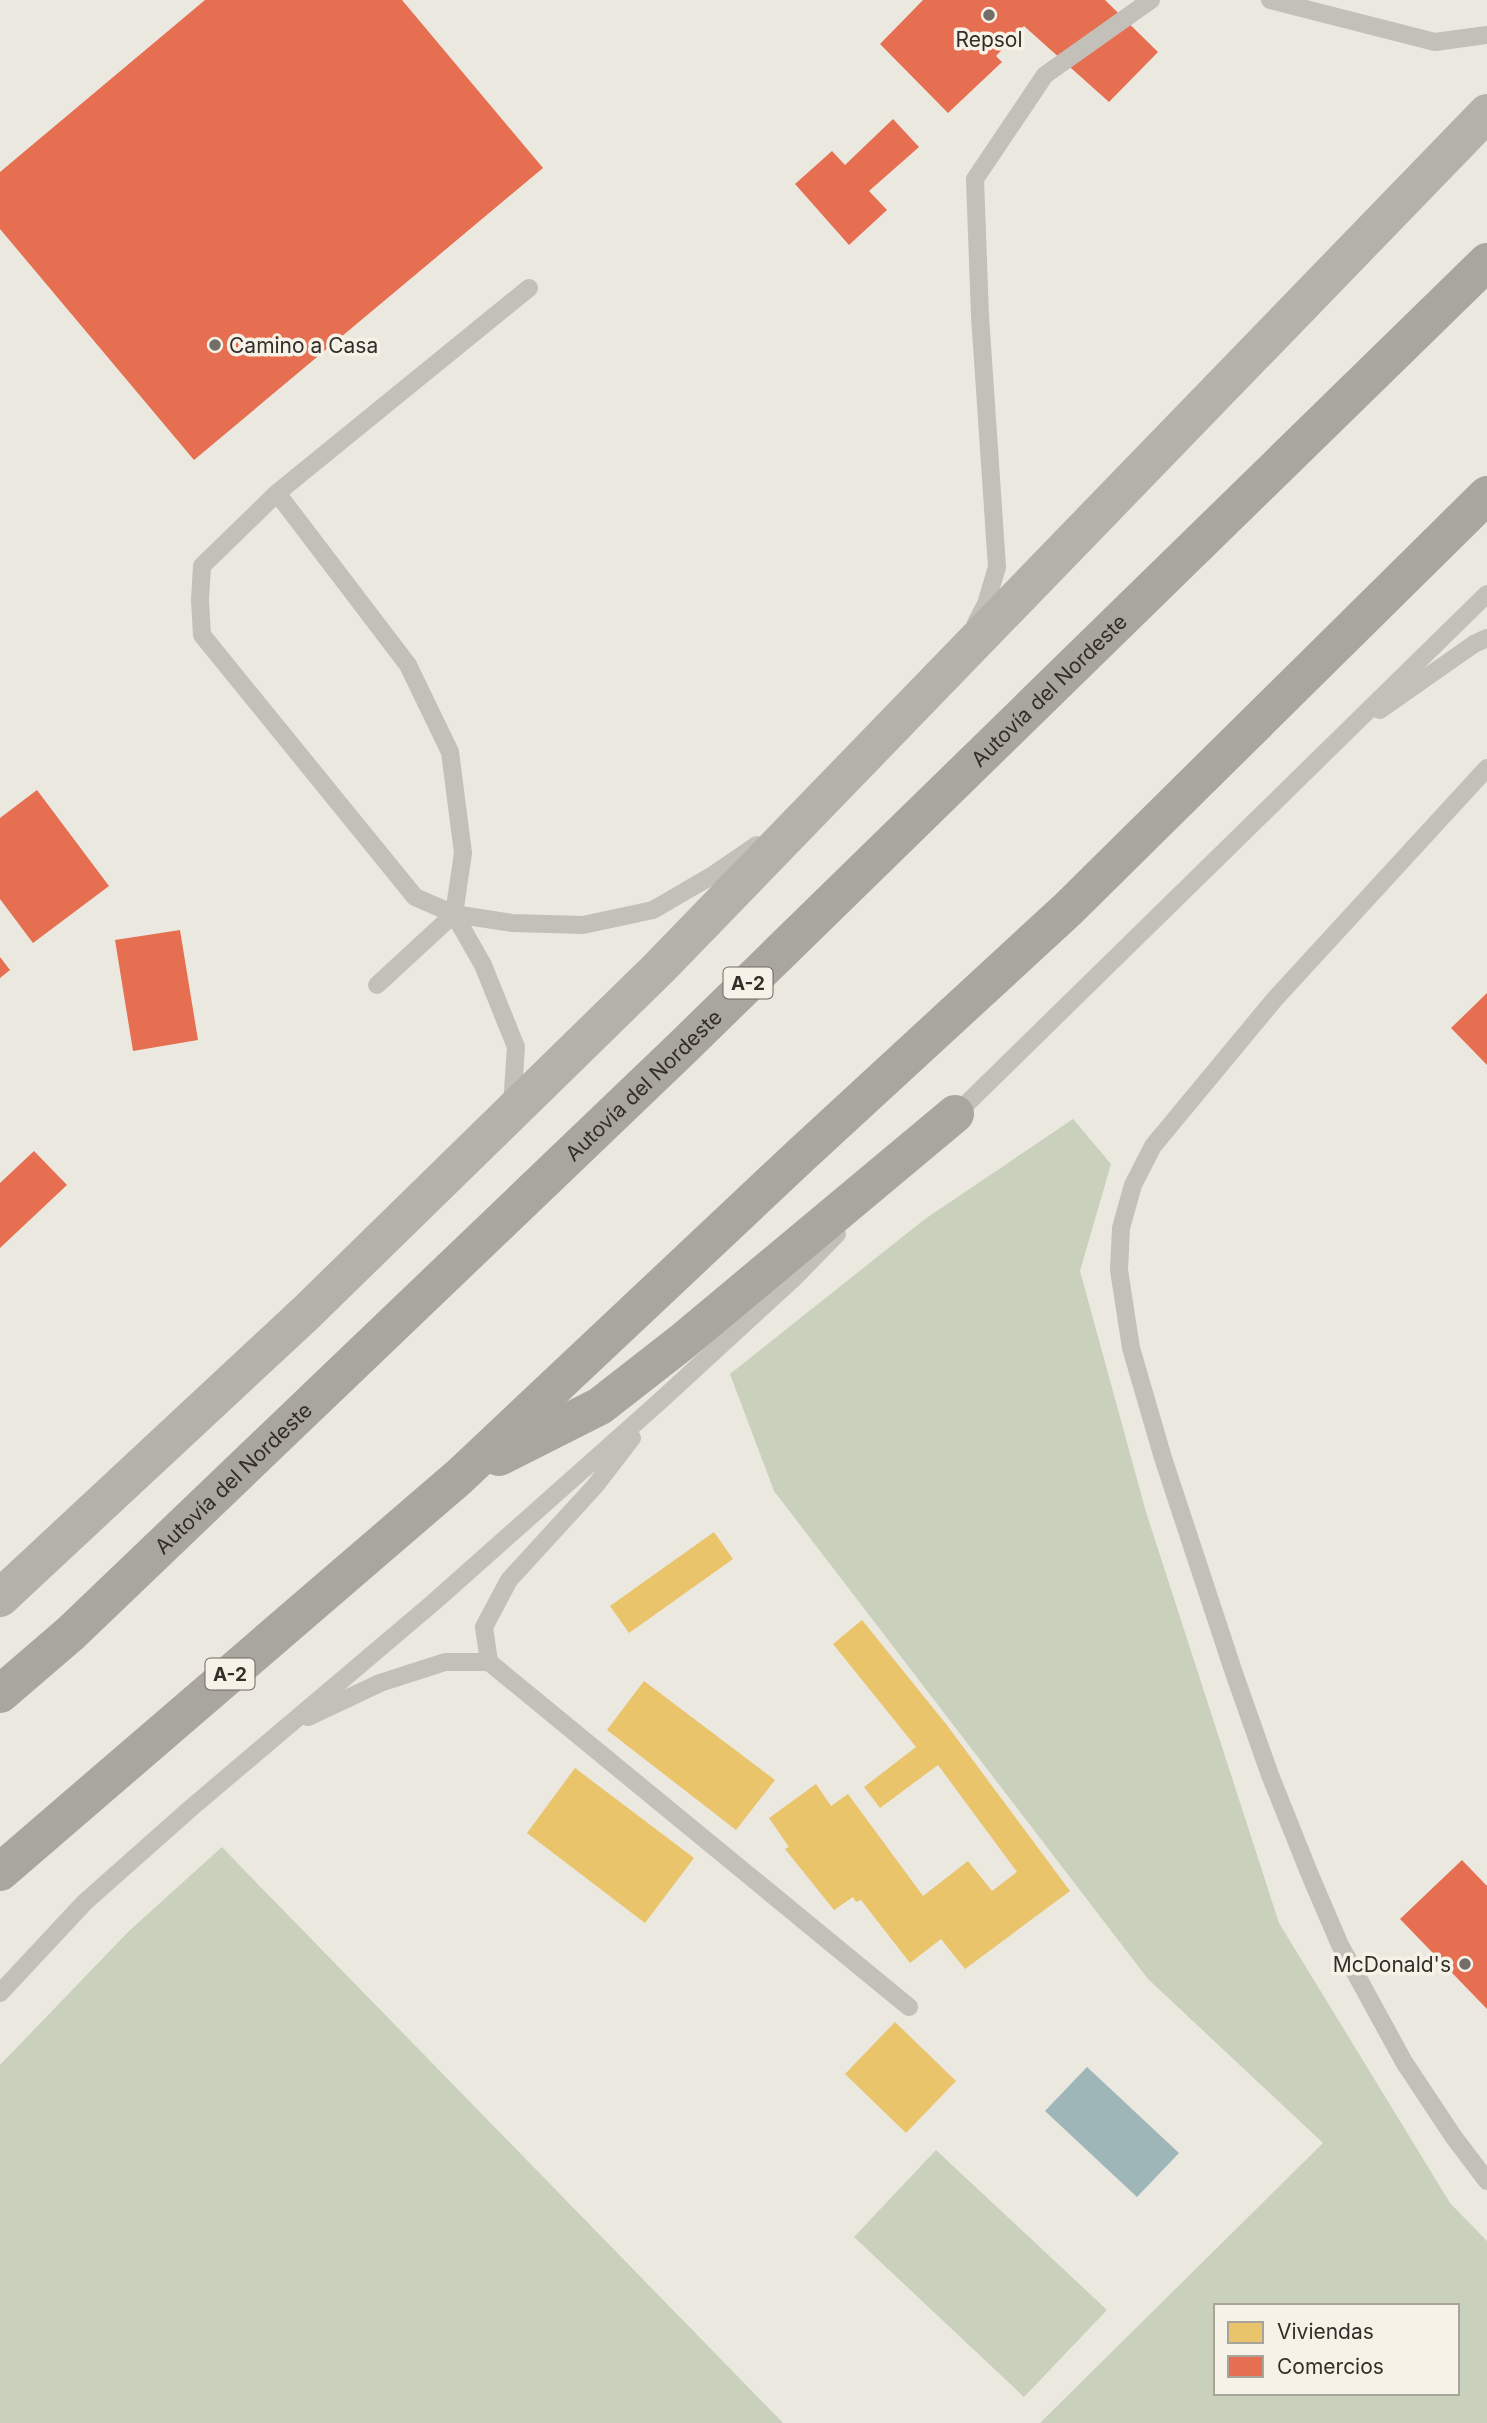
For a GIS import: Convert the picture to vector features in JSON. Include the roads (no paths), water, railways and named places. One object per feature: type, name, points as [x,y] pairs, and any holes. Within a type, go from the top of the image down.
[{"type":"highway","name":"Autovía del Nordeste","points":[[0,1694],[72,1633],[681,1049],[1487,262]]},
{"type":"highway","name":"A-2","points":[[0,1872],[459,1476],[1068,909],[1487,495]]},
{"type":"highway","points":[[459,1476],[600,1406],[682,1342],[955,1114]]},
{"type":"main road","points":[[0,1598],[307,1312],[659,968],[1487,113]]},
{"type":"lane","points":[[958,658],[986,604],[997,567],[980,316],[975,179],[1045,75],[1151,0]]},
{"type":"lane","points":[[1270,0],[1291,2],[1435,42],[1487,35]]},
{"type":"lane","points":[[529,288],[277,494],[202,566],[202,635],[415,897],[454,914],[512,923],[583,925],[653,910],[713,875],[821,802]]},
{"type":"lane","points":[[277,494],[408,665],[450,752],[463,853],[454,914],[483,965],[516,1047],[511,1114]]},
{"type":"lane","points":[[0,1993],[85,1902],[191,1808],[434,1602],[795,1277],[955,1114],[1487,594]]},
{"type":"lane","points":[[1335,743],[1474,643],[1487,638]]},
{"type":"lane","points":[[1487,768],[1274,1000],[1153,1146],[1133,1185],[1121,1228],[1119,1270],[1131,1348],[1163,1458],[1234,1673],[1270,1775],[1310,1875],[1340,1945],[1404,2062],[1452,2136],[1487,2181]]},
{"type":"lane","points":[[377,985],[454,914]]},
{"type":"lane","points":[[489,1662],[484,1626],[509,1580],[594,1486],[659,1402]]},
{"type":"lane","points":[[287,1727],[380,1683],[445,1662],[489,1662],[909,2007]]},
{"type":"water","points":[[1087,2067],[1179,2153],[1137,2197],[1045,2111]]},
{"type":"place","name":"Repsol","points":[[989,15]]},
{"type":"place","name":"Camino a Casa","points":[[215,345]]},
{"type":"place","name":"McDonald's","points":[[1465,1964]]}]
